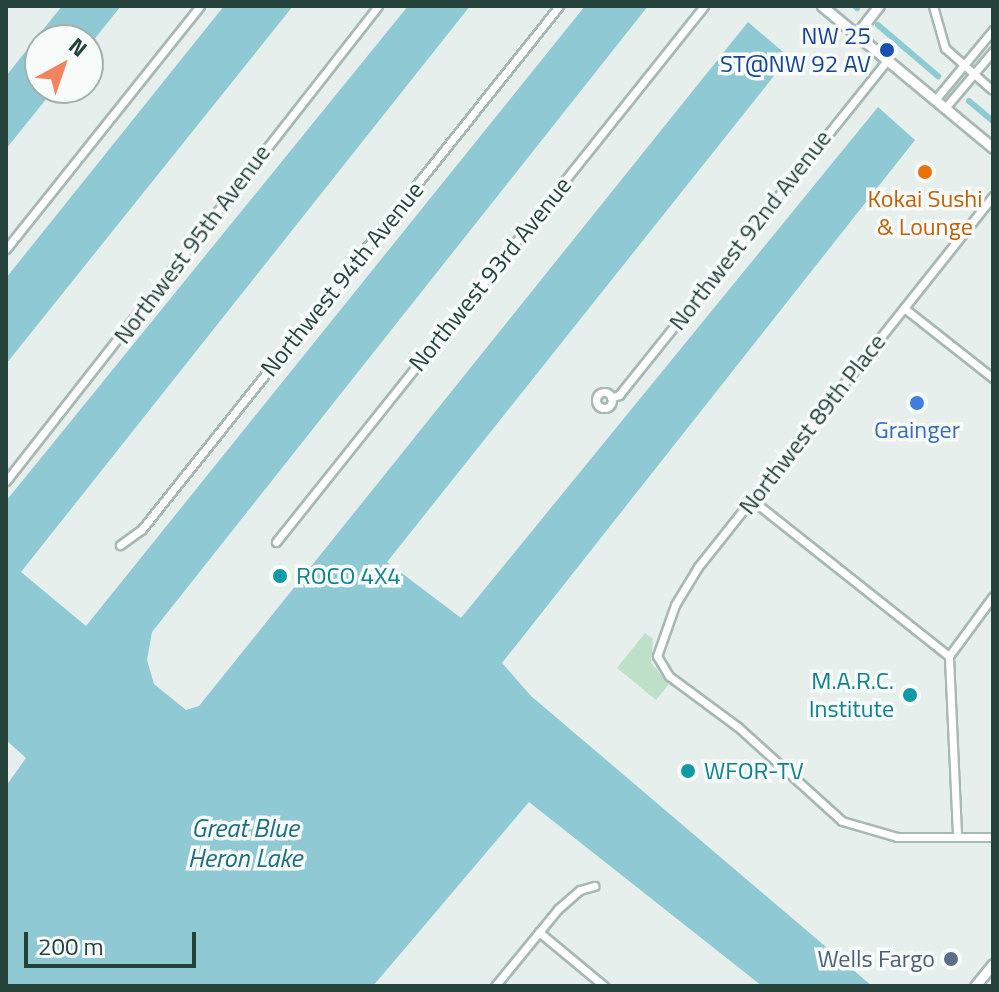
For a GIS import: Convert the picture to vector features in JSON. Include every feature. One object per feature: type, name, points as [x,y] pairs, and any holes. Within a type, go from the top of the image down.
[{"type":"main road","points":[[822,6],[993,148]]},
{"type":"main road","points":[[856,35],[879,6]]},
{"type":"main road","points":[[975,986],[993,964]]},
{"type":"street","points":[[6,249],[200,6]]},
{"type":"street","name":"Northwest 95th Avenue","points":[[6,481],[378,6]]},
{"type":"street","name":"Northwest 94th Avenue","points":[[120,545],[142,529],[559,6]]},
{"type":"street","name":"Northwest 93rd Avenue","points":[[276,542],[704,6]]},
{"type":"street","points":[[933,6],[939,39],[963,66],[992,90]]},
{"type":"street","points":[[935,100],[993,30]]},
{"type":"street","points":[[945,108],[993,51]]},
{"type":"street","name":"Northwest 92nd Avenue","points":[[611,398],[619,395],[887,60]]},
{"type":"street","points":[[955,75],[965,84]]},
{"type":"street","name":"Northwest 89th Place","points":[[957,834],[897,837],[842,821],[749,736],[658,664],[660,640],[683,590],[993,196]]},
{"type":"street","points":[[904,308],[993,378]]},
{"type":"street","points":[[752,500],[949,656]]},
{"type":"street","points":[[993,596],[949,656],[957,834],[993,837]]},
{"type":"street","points":[[495,986],[576,893],[594,886]]},
{"type":"street","points":[[539,932],[604,986]]},
{"type":"green space","points":[[645,633],[653,639],[651,663],[669,684],[656,700],[617,668]]},
{"type":"water","points":[[62,6],[121,6],[104,27],[104,24],[48,24]]},
{"type":"water","points":[[224,6],[293,6],[6,364],[6,278]]},
{"type":"water","name":"Great Blue Heron Lake","points":[[408,6],[470,6],[21,572],[86,626],[585,6],[648,6],[152,632],[147,660],[154,684],[186,710],[199,706],[748,22],[789,57],[387,562],[461,618],[878,107],[915,140],[502,663],[531,696],[872,986],[762,986],[529,802],[373,986],[6,986],[6,786],[26,758],[6,740],[6,501]]},
{"type":"water","points":[[24,54],[24,104],[42,104],[6,149],[6,76]]},
{"type":"waterway","points":[[878,25],[938,76]]},
{"type":"waterway","points":[[969,101],[993,121]]},
{"type":"place","name":"NW 25 ST@NW 92 AV","points":[[887,50]]},
{"type":"place","name":"Kokai Sushi & Lounge","points":[[925,172]]},
{"type":"place","name":"Grainger","points":[[917,403]]},
{"type":"place","name":"ROCO 4X4","points":[[280,576]]},
{"type":"place","name":"M.A.R.C. Institute","points":[[910,695]]},
{"type":"place","name":"WFOR-TV","points":[[688,771]]},
{"type":"place","name":"Wells Fargo","points":[[951,959]]}]
